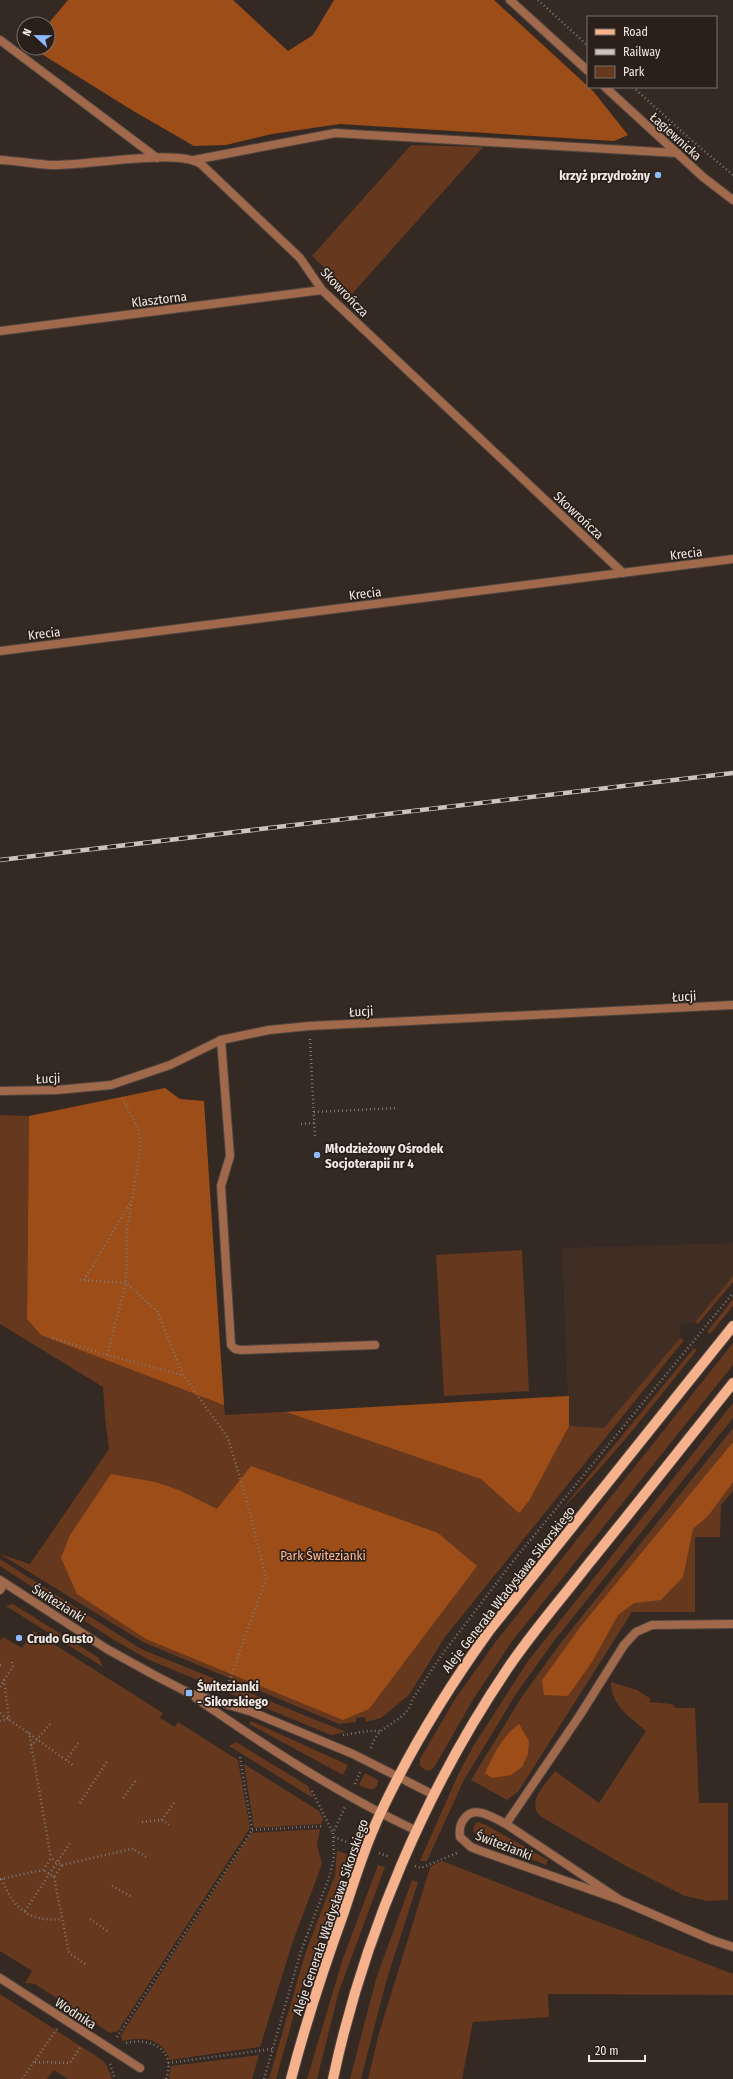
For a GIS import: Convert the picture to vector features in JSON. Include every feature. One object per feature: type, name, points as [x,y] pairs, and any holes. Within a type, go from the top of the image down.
[{"type":"main road","name":"Aleje Generała Władysława Sikorskiego","points":[[291,2079],[324,1969],[362,1859],[380,1813],[425,1726],[448,1689],[489,1631],[733,1326]]},
{"type":"main road","points":[[333,2079],[358,1982],[396,1877],[434,1795],[463,1739],[521,1649],[733,1384]]},
{"type":"street","points":[[510,0],[587,70]]},
{"type":"street","points":[[0,40],[156,158]]},
{"type":"street","name":"Łagiewnicka","points":[[606,88],[677,154],[733,200]]},
{"type":"street","points":[[0,160],[52,165],[156,158],[194,160],[335,133],[677,154]]},
{"type":"street","name":"Skowrończa","points":[[194,160],[201,164],[300,258],[322,290],[622,573]]},
{"type":"street","name":"Klasztorna","points":[[0,331],[322,290]]},
{"type":"street","name":"Krecia","points":[[0,651],[733,559]]},
{"type":"street","name":"Łucji","points":[[0,1091],[58,1090],[111,1085],[170,1065],[221,1040],[262,1031],[309,1026],[733,1005]]},
{"type":"street","points":[[221,1040],[230,1156],[221,1186],[231,1345],[235,1349],[241,1350],[375,1345]]},
{"type":"street","name":"Świtezianki","points":[[1,1584],[107,1649],[189,1693],[243,1730],[380,1813],[417,1831]]},
{"type":"street","points":[[506,1824],[580,1715],[624,1645],[636,1632],[652,1625],[733,1624]]},
{"type":"street","name":"Świtezianki","points":[[189,1693],[252,1712],[317,1739],[399,1776],[434,1795]]},
{"type":"street","name":"Świtezianki","points":[[620,1900],[506,1824],[481,1813],[469,1813],[461,1824],[459,1831],[460,1837],[471,1846],[620,1900],[712,1940],[733,1947]]},
{"type":"street","name":"Wodnika","points":[[0,1978],[140,2068]]},
{"type":"path","points":[[538,0],[587,45]]},
{"type":"path","points":[[634,88],[690,139],[733,175]]},
{"type":"path","points":[[309,1026],[315,1137]]},
{"type":"path","points":[[107,1355],[126,1283],[127,1230],[141,1144],[138,1128],[120,1095],[111,1085]]},
{"type":"path","points":[[314,1112],[398,1108]]},
{"type":"path","points":[[301,1124],[314,1123]]},
{"type":"path","points":[[132,1201],[82,1280],[126,1283],[157,1311],[183,1375],[228,1438],[247,1501],[266,1579],[229,1681]]},
{"type":"path","points":[[374,1742],[380,1731],[401,1717],[411,1706],[412,1700],[441,1656],[514,1560],[733,1293]]},
{"type":"path","points":[[53,1338],[107,1355],[183,1375]]},
{"type":"path","points":[[0,1687],[13,1666],[12,1662]]},
{"type":"path","points":[[4,1680],[10,1719]]},
{"type":"path","points":[[0,1713],[29,1732],[37,1741],[73,1765]]},
{"type":"path","points":[[0,1721],[10,1719]]},
{"type":"path","points":[[31,1746],[37,1741],[51,1723]]},
{"type":"path","points":[[317,1739],[368,1731],[380,1731]]},
{"type":"path","points":[[29,1732],[51,1858],[43,1870]]},
{"type":"path","points":[[66,1760],[79,1742]]},
{"type":"path","points":[[116,2039],[252,1830],[240,1757]]},
{"type":"path","points":[[80,1803],[108,1760]]},
{"type":"path","points":[[355,1783],[361,1770]]},
{"type":"path","points":[[123,1798],[137,1779]]},
{"type":"path","points":[[264,2079],[301,1951],[330,1875],[334,1856],[333,1833],[311,1789]]},
{"type":"path","points":[[162,1820],[174,1803]]},
{"type":"path","points":[[333,1833],[340,1818]]},
{"type":"path","points":[[142,1822],[162,1820],[170,1825]]},
{"type":"path","points":[[252,1830],[324,1826]]},
{"type":"path","points":[[334,1837],[346,1842]]},
{"type":"path","points":[[25,1911],[70,1843]]},
{"type":"path","points":[[416,1866],[420,1868],[471,1846]]},
{"type":"path","points":[[51,1858],[62,1865],[135,1849],[148,1858]]},
{"type":"path","points":[[382,1854],[389,1857]]},
{"type":"path","points":[[54,1877],[62,1865]]},
{"type":"path","points":[[62,1919],[35,1918],[14,1905],[1,1879],[43,1870],[54,1877],[69,1953],[87,1965]]},
{"type":"path","points":[[112,1886],[132,1897]]},
{"type":"path","points":[[90,1919],[109,1932]]},
{"type":"path","points":[[22,2079],[57,2028]]},
{"type":"path","points":[[122,2043],[140,2040],[150,2042],[160,2048],[168,2063],[166,2079]]},
{"type":"path","points":[[34,2062],[70,2063],[82,2044]]},
{"type":"path","points":[[168,2063],[272,2049]]},
{"type":"shaded area","points":[[733,1243],[733,1276],[695,1322],[680,1324],[680,1338],[604,1428],[569,1426],[562,1248]]},
{"type":"green space","points":[[68,0],[233,0],[288,51],[313,35],[334,0],[494,0],[587,85],[587,88],[590,88],[593,91],[628,135],[614,141],[340,124],[272,134],[226,145],[194,146],[135,112],[45,56],[56,56],[56,16],[55,16]]},
{"type":"green space","points":[[411,145],[483,147],[352,294],[312,256]]},
{"type":"green space","points":[[165,1088],[180,1099],[204,1101],[224,1405],[41,1335],[27,1319],[29,1116]]},
{"type":"green space","name":"Park Świtezianki","points":[[0,1115],[29,1116],[27,1319],[222,1377],[225,1415],[569,1396],[569,1426],[604,1428],[680,1338],[684,1340],[445,1637],[409,1695],[381,1718],[366,1722],[365,1717],[356,1718],[356,1722],[339,1724],[143,1642],[0,1554],[30,1564],[109,1449],[103,1387],[0,1324]]},
{"type":"green space","points":[[522,1250],[529,1391],[444,1396],[436,1255]]},
{"type":"green space","points":[[733,1276],[733,1282],[698,1324],[695,1322]]},
{"type":"green space","points":[[733,1299],[733,1306],[710,1334],[707,1332]]},
{"type":"green space","points":[[733,1343],[733,1365],[513,1640],[474,1698],[435,1766],[430,1771],[425,1770],[420,1766],[420,1759],[455,1699],[497,1640]]},
{"type":"green space","points":[[694,1348],[697,1350],[631,1432],[560,1511]]},
{"type":"green space","points":[[569,1396],[569,1426],[529,1501],[519,1513],[481,1479],[286,1412]]},
{"type":"green space","points":[[733,1403],[733,1418],[554,1641],[516,1694],[464,1780],[427,1861],[420,1861],[457,1777],[472,1748],[528,1661]]},
{"type":"green space","points":[[733,1428],[733,1491],[721,1505],[720,1537],[695,1537],[695,1612],[632,1612],[518,1792],[507,1800],[471,1780],[521,1698],[559,1645]]},
{"type":"green space","points":[[733,1442],[733,1482],[708,1516],[693,1529],[683,1577],[661,1600],[634,1603],[618,1615],[592,1662],[568,1696],[544,1695],[542,1680],[581,1626]]},
{"type":"green space","points":[[251,1466],[438,1533],[477,1566],[369,1709],[343,1720],[146,1639],[77,1594],[61,1558],[70,1535],[111,1474],[155,1482],[179,1490],[217,1509]]},
{"type":"green space","points":[[0,1559],[141,1649],[346,1732],[331,1735],[149,1660],[114,1640],[0,1566]]},
{"type":"green space","points":[[13,1604],[99,1658],[103,1667],[6,1606]]},
{"type":"green space","points":[[33,1631],[163,1713],[160,1718],[175,1727],[178,1722],[238,1760],[250,1828],[118,2031],[110,2033],[35,1984],[25,1983],[32,1971],[0,1951],[0,1641],[3,1637],[22,1648]]},
{"type":"green space","points":[[611,1682],[637,1690],[651,1699],[649,1702],[672,1704],[676,1708],[695,1708],[699,1803],[728,1803],[728,1900],[707,1901],[685,1896],[626,1866],[540,1816],[536,1810],[536,1799],[555,1771],[599,1803],[646,1731],[622,1710],[614,1698]]},
{"type":"green space","points":[[251,1721],[348,1765],[343,1775],[249,1724]]},
{"type":"green space","points":[[519,1724],[529,1741],[528,1754],[522,1767],[511,1775],[492,1778],[485,1773],[492,1758],[503,1740]]},
{"type":"green space","points":[[236,1742],[308,1786],[313,1798],[229,1746]]},
{"type":"green space","points":[[244,1764],[319,1811],[323,1819],[321,1824],[254,1828]]},
{"type":"green space","points":[[365,1773],[378,1780],[378,1784],[374,1789],[369,1789],[359,1785]]},
{"type":"green space","points":[[478,1822],[548,1860],[546,1865],[479,1838],[473,1831],[475,1824]]},
{"type":"green space","points":[[320,1829],[317,1845],[322,1864],[292,1944],[260,2047],[170,2060],[162,2047],[150,2040],[137,2039],[122,2041],[121,2035],[251,1833]]},
{"type":"green space","points":[[337,1851],[347,1854],[344,1869],[301,1989],[276,2079],[269,2079],[305,1954],[335,1875]]},
{"type":"green space","points":[[442,1861],[733,1974],[733,1995],[548,1994],[549,2017],[473,2022],[462,2079],[368,2079],[379,2033],[428,1874],[431,1866]]},
{"type":"green space","points":[[378,1865],[385,1867],[339,1991],[317,2079],[307,2079],[343,1958]]},
{"type":"green space","points":[[412,1880],[418,1882],[386,1982],[361,2079],[350,2079],[376,1979]]},
{"type":"green space","points":[[0,1994],[102,2060],[107,2066],[112,2079],[68,2079],[54,2070],[47,2079],[0,2079]]},
{"type":"green space","points":[[259,2055],[252,2079],[169,2079],[171,2066]]},
{"type":"railway","points":[[0,860],[733,773]]},
{"type":"place","name":"krzyż przydrożny","points":[[658,175]]},
{"type":"place","name":"Młodzieżowy Ośrodek Socjoterapii nr 4","points":[[317,1155]]},
{"type":"place","name":"Crudo Gusto","points":[[19,1638]]},
{"type":"place","name":"Świtezianki - Sikorskiego","points":[[189,1693]]}]
